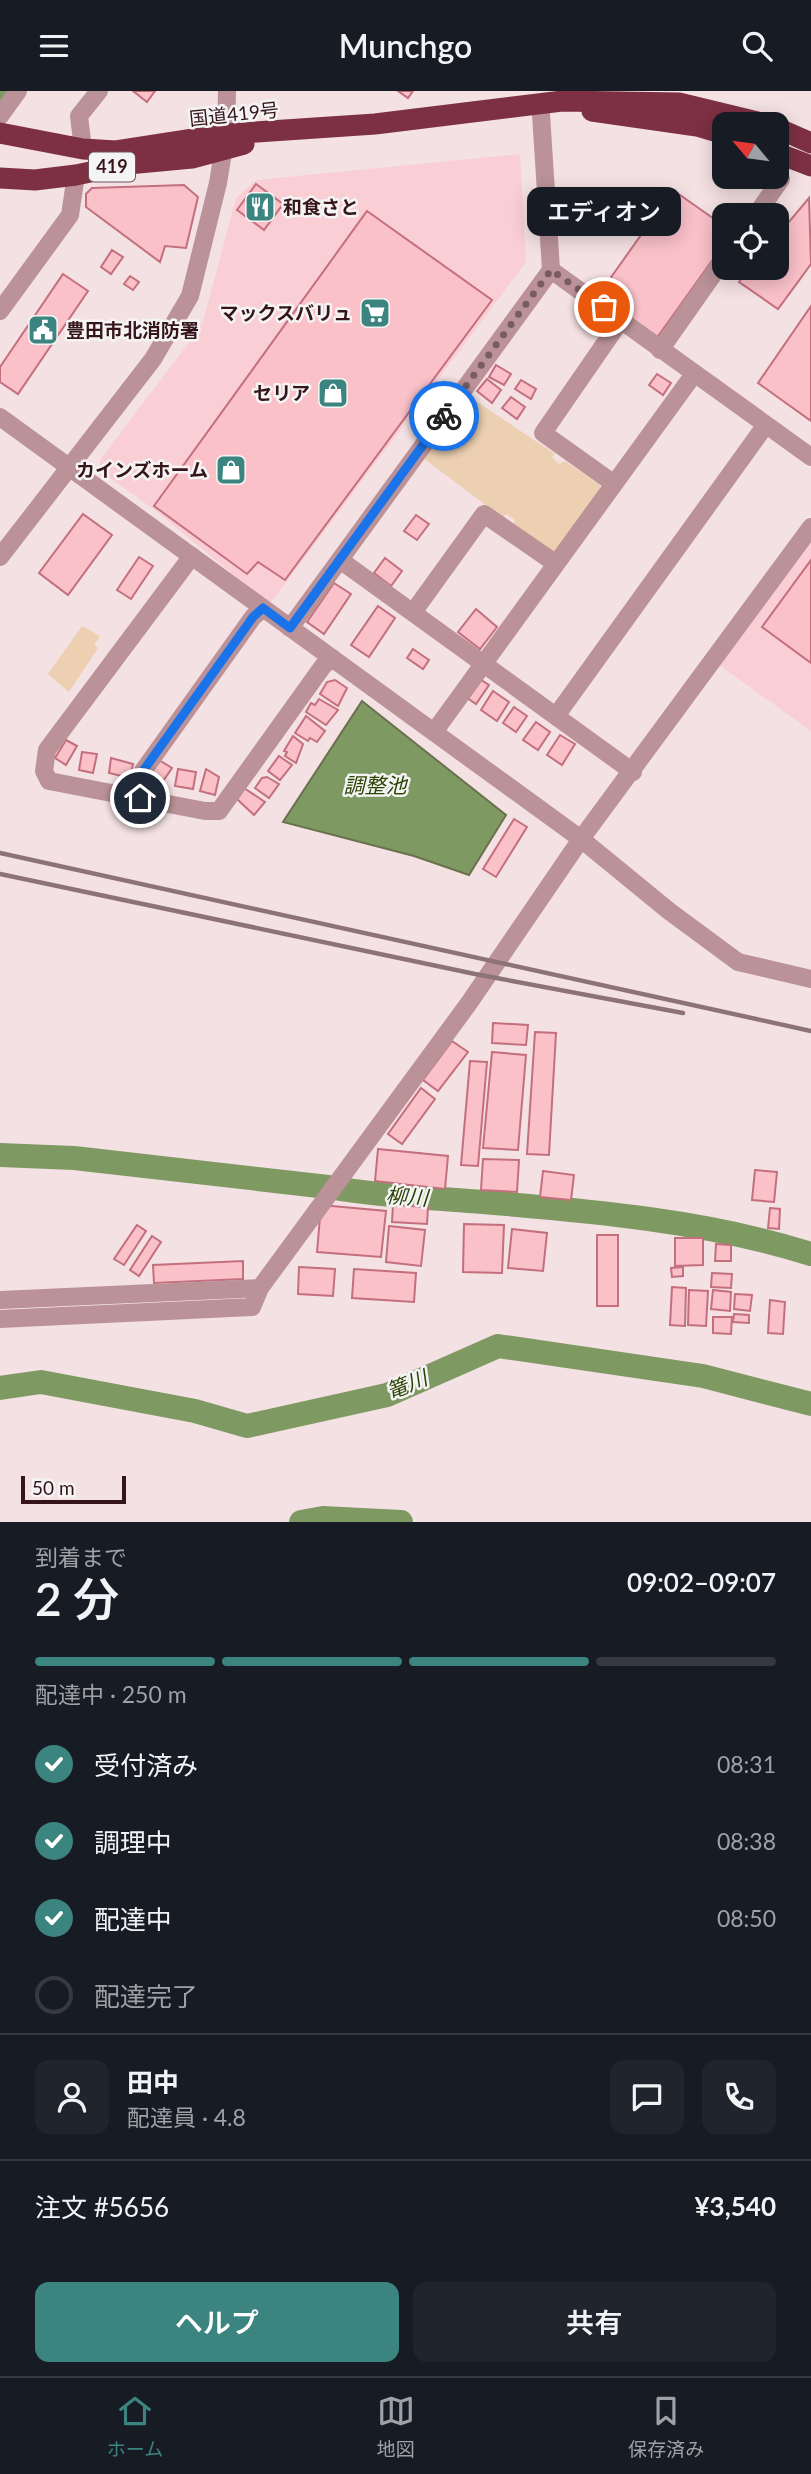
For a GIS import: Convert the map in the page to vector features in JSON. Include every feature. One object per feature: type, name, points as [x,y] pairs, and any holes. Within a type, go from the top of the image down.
[{"type":"highway","name":"国道419号","points":[[0,133],[83,149],[116,151],[225,142],[562,101],[678,97],[727,112]]},
{"type":"highway","name":"国道419号","points":[[0,178],[35,180],[76,175],[225,142],[384,132],[578,109],[712,130]]},
{"type":"highway","points":[[789,133],[811,143]]},
{"type":"highway","points":[[789,158],[811,166]]},
{"type":"street","points":[[0,116],[18,91]]},
{"type":"street","points":[[83,149],[79,116],[99,91]]},
{"type":"street","points":[[0,557],[153,359],[190,296],[206,237],[225,142],[227,91]]},
{"type":"street","points":[[290,628],[551,270],[541,114]]},
{"type":"street","points":[[0,311],[70,215],[76,175]]},
{"type":"street","points":[[551,270],[811,457]]},
{"type":"street","points":[[660,349],[712,276]]},
{"type":"street","points":[[613,483],[543,432],[621,320]]},
{"type":"street","points":[[434,732],[694,374]]},
{"type":"street","points":[[0,418],[581,839],[669,911],[738,962],[811,979]]},
{"type":"street","points":[[556,716],[765,426]]},
{"type":"street","points":[[414,611],[484,515],[555,563]]},
{"type":"street","points":[[0,1319],[252,1307],[260,1288],[477,993],[581,839],[633,772],[811,527]]},
{"type":"street","points":[[192,556],[47,750],[44,771],[49,781],[205,811],[219,811],[323,666],[332,658]]},
{"type":"street","points":[[340,560],[633,772]]},
{"type":"street","points":[[140,798],[143,771],[253,617],[263,608]]},
{"type":"street","points":[[0,1300],[260,1288]]},
{"type":"shaded area","points":[[520,154],[526,262],[272,601],[267,603],[155,510],[100,471],[100,460],[197,332],[204,318],[236,198],[256,180]]},
{"type":"shaded area","points":[[467,395],[555,454],[552,457],[559,464],[565,461],[600,485],[600,489],[558,552],[549,553],[512,526],[515,520],[506,514],[503,518],[419,455]]},
{"type":"shaded area","points":[[811,529],[811,731],[708,657]]},
{"type":"shaded area","points":[[82,626],[100,636],[94,645],[98,648],[69,692],[48,674]]},
{"type":"water","name":"調整池","points":[[362,701],[506,815],[469,875],[414,856],[283,822]]},
{"type":"building","points":[[133,91],[155,91],[147,102]]},
{"type":"building","points":[[398,91],[413,91],[408,98]]},
{"type":"building","name":"和食さと","points":[[256,184],[283,204],[264,230],[237,210]]},
{"type":"building","points":[[184,185],[198,197],[186,248],[165,246],[160,262],[86,207],[86,194],[92,188]]},
{"type":"building","points":[[673,190],[712,218],[712,261],[656,339],[597,297]]},
{"type":"building","points":[[809,198],[811,264],[778,309],[739,282],[789,280],[789,222]]},
{"type":"building","points":[[367,211],[492,300],[285,580],[258,562],[247,574],[154,506]]},
{"type":"building","points":[[112,250],[123,257],[111,274],[101,267]]},
{"type":"building","points":[[63,274],[88,291],[18,394],[0,382],[0,367]]},
{"type":"building","points":[[130,276],[139,282],[133,290],[124,284]]},
{"type":"building","points":[[811,306],[811,421],[758,383]]},
{"type":"building","points":[[496,365],[511,374],[504,385],[489,377]]},
{"type":"building","points":[[657,374],[671,383],[663,395],[649,385]]},
{"type":"building","points":[[487,379],[501,390],[492,403],[477,391]]},
{"type":"building","points":[[521,380],[536,389],[531,399],[515,389]]},
{"type":"building","points":[[511,397],[525,407],[517,419],[502,408]]},
{"type":"building","points":[[83,514],[112,535],[68,595],[39,573]]},
{"type":"building","points":[[416,515],[429,524],[417,540],[404,531]]},
{"type":"building","points":[[139,557],[153,566],[131,599],[117,590]]},
{"type":"building","points":[[385,558],[402,571],[391,586],[374,573]]},
{"type":"building","points":[[811,560],[811,663],[762,627]]},
{"type":"building","points":[[334,583],[351,594],[324,634],[307,622]]},
{"type":"building","points":[[378,606],[395,618],[369,657],[351,645]]},
{"type":"building","points":[[476,609],[497,627],[480,649],[458,632]]},
{"type":"building","points":[[413,649],[429,660],[423,669],[407,658]]},
{"type":"building","points":[[475,676],[489,685],[476,704],[463,695]]},
{"type":"building","points":[[335,680],[347,688],[338,706],[320,694],[327,682]]},
{"type":"building","points":[[493,691],[509,702],[497,721],[481,710]]},
{"type":"building","points":[[319,699],[338,710],[326,725],[306,712],[311,703],[315,705]]},
{"type":"building","points":[[514,707],[527,716],[516,732],[503,723]]},
{"type":"building","points":[[306,716],[325,731],[317,742],[310,738],[308,741],[295,733]]},
{"type":"building","points":[[536,722],[550,732],[538,750],[523,740]]},
{"type":"building","points":[[560,735],[575,744],[562,765],[547,755]]},
{"type":"building","points":[[293,736],[303,744],[296,763],[285,756],[287,752],[284,751]]},
{"type":"building","points":[[66,740],[77,746],[66,765],[55,758]]},
{"type":"building","points":[[82,752],[97,754],[93,773],[79,770]]},
{"type":"building","points":[[279,756],[292,765],[280,780],[268,771]]},
{"type":"building","points":[[111,758],[133,764],[130,778],[109,773]]},
{"type":"building","points":[[159,760],[172,768],[161,784],[149,776]]},
{"type":"building","points":[[178,769],[196,772],[193,789],[175,786]]},
{"type":"building","points":[[206,769],[219,777],[215,795],[200,791]]},
{"type":"building","points":[[267,777],[279,784],[269,798],[255,788],[262,778]]},
{"type":"building","points":[[244,788],[265,802],[254,815],[237,799]]},
{"type":"building","points":[[514,819],[527,827],[496,877],[483,869]]},
{"type":"building","points":[[493,1023],[528,1025],[526,1045],[492,1043]]},
{"type":"building","points":[[535,1032],[556,1033],[549,1155],[527,1154]]},
{"type":"building","points":[[452,1041],[468,1052],[438,1091],[423,1080]]},
{"type":"building","points":[[492,1052],[526,1055],[518,1150],[483,1148]]},
{"type":"building","points":[[470,1061],[487,1062],[478,1166],[461,1165]]},
{"type":"building","points":[[421,1088],[435,1099],[402,1144],[388,1134]]},
{"type":"building","points":[[378,1149],[448,1156],[445,1189],[375,1181]]},
{"type":"building","points":[[483,1159],[519,1160],[517,1192],[481,1190]]},
{"type":"building","points":[[755,1170],[777,1172],[774,1202],[752,1200]]},
{"type":"building","points":[[543,1171],[574,1175],[571,1200],[540,1197]]},
{"type":"building","points":[[321,1205],[386,1211],[381,1257],[317,1252]]},
{"type":"building","points":[[393,1205],[428,1207],[427,1224],[392,1222]]},
{"type":"building","points":[[770,1208],[780,1209],[779,1229],[768,1228]]},
{"type":"building","points":[[464,1224],[504,1225],[502,1273],[463,1272]]},
{"type":"building","points":[[137,1225],[146,1231],[124,1265],[114,1259]]},
{"type":"building","points":[[389,1226],[425,1230],[421,1266],[386,1262]]},
{"type":"building","points":[[512,1229],[547,1233],[543,1271],[508,1268]]},
{"type":"building","points":[[597,1235],[618,1235],[618,1306],[597,1306]]},
{"type":"building","points":[[152,1236],[161,1242],[139,1276],[130,1270]]},
{"type":"building","points":[[675,1238],[703,1238],[703,1265],[675,1266]]},
{"type":"building","points":[[716,1244],[731,1245],[731,1261],[715,1261]]},
{"type":"building","points":[[243,1261],[243,1279],[154,1283],[153,1265]]},
{"type":"building","points":[[299,1267],[335,1269],[333,1296],[298,1294]]},
{"type":"building","points":[[683,1267],[683,1276],[672,1277],[671,1268]]},
{"type":"building","points":[[354,1269],[416,1273],[414,1302],[352,1298]]},
{"type":"building","points":[[712,1273],[732,1274],[731,1288],[711,1287]]},
{"type":"building","points":[[672,1287],[686,1288],[685,1326],[670,1325]]},
{"type":"building","points":[[689,1290],[708,1291],[706,1326],[688,1325]]},
{"type":"building","points":[[713,1290],[731,1292],[730,1311],[711,1309]]},
{"type":"building","points":[[735,1294],[752,1295],[750,1311],[734,1309]]},
{"type":"building","points":[[770,1300],[785,1302],[783,1334],[768,1333]]},
{"type":"building","points":[[734,1314],[749,1315],[749,1323],[733,1322]]},
{"type":"building","points":[[713,1317],[732,1317],[731,1334],[713,1333]]},
{"type":"waterway","points":[[0,96],[4,91]]},
{"type":"waterway","name":"柳川","points":[[0,1155],[74,1158],[386,1195],[524,1205],[649,1219],[731,1233],[811,1254]]},
{"type":"waterway","name":"篭川","points":[[0,1388],[41,1382],[195,1411],[247,1426],[387,1395],[498,1346],[703,1376],[811,1404]]},
{"type":"waterway","points":[[301,1522],[323,1518],[401,1522]]},
{"type":"railway","points":[[0,853],[811,1031]]},
{"type":"railway","points":[[0,874],[475,974],[683,1013]]},
{"type":"way so far","points":[[444,416],[551,270],[604,307]]},
{"type":"place","name":"和食さと","points":[[260,207]]},
{"type":"place","name":"エディオン","points":[[604,307]]},
{"type":"place","name":"マックスバリュ","points":[[375,313]]},
{"type":"place","name":"豊田市北消防署","points":[[43,330]]},
{"type":"place","name":"セリア","points":[[333,393]]},
{"type":"place","name":"カインズホーム","points":[[231,470]]},
{"type":"route","points":[[140,798],[143,771],[253,617],[263,608],[290,628],[444,416]]}]
